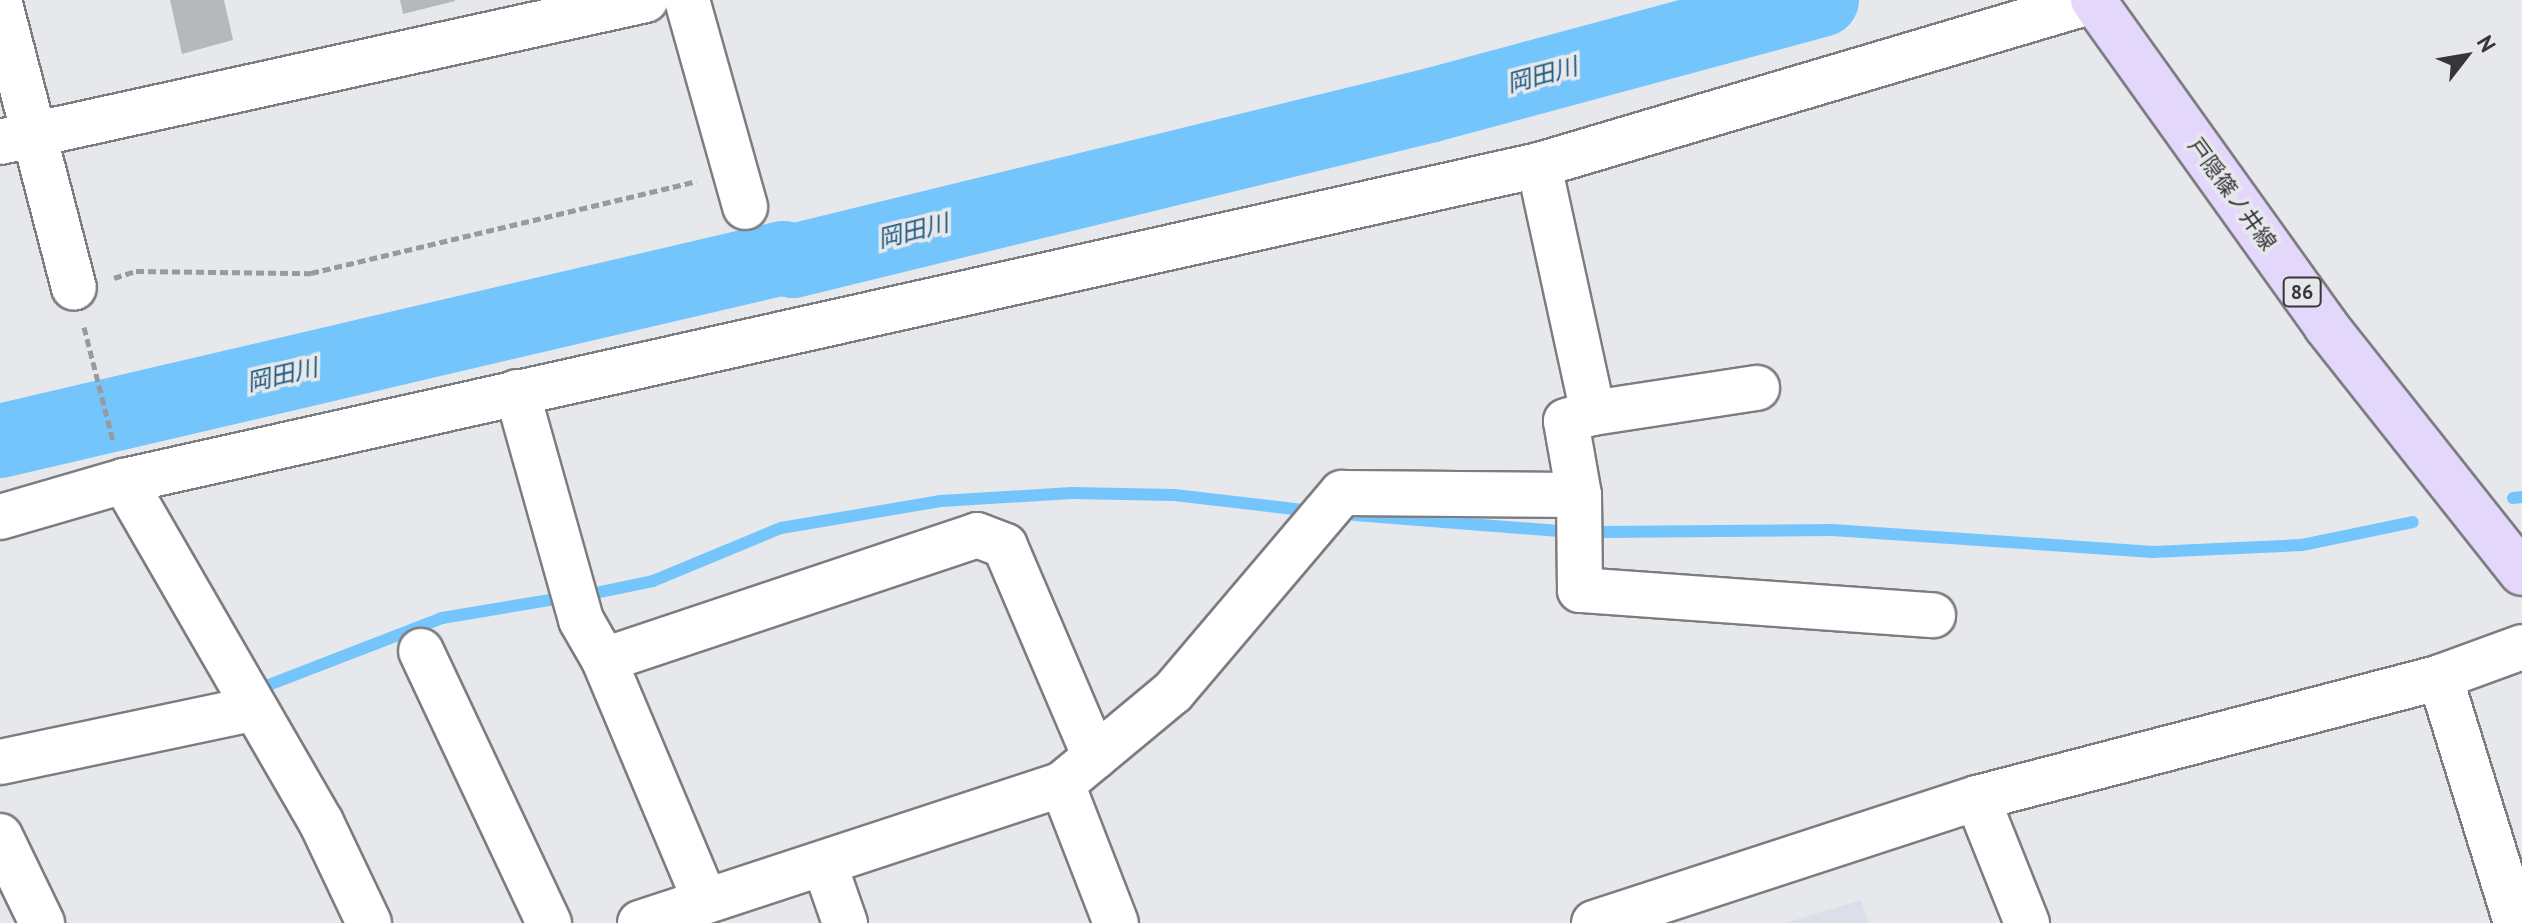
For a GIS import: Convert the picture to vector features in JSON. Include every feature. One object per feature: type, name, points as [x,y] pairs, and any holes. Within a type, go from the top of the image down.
[{"type":"main road","name":"戸隠篠ノ井線","points":[[2094,0],[2326,326],[2522,573]]},
{"type":"street","points":[[16,138],[646,0]]},
{"type":"street","points":[[687,0],[740,189]]},
{"type":"street","points":[[0,517],[120,466],[517,392],[1539,165],[2094,0]]},
{"type":"street","points":[[0,4],[16,138],[86,298]]},
{"type":"street","points":[[1539,165],[1593,413]]},
{"type":"street","points":[[1757,388],[1593,413],[1566,421],[1579,495],[1580,590],[1933,615]]},
{"type":"street","points":[[517,392],[581,620],[604,660],[704,898]]},
{"type":"street","points":[[120,466],[251,709],[321,822],[369,923]]},
{"type":"street","points":[[640,923],[704,898],[824,863],[1078,771],[1173,692],[1342,493],[1579,495]]},
{"type":"street","points":[[604,660],[977,535],[1005,546],[1078,771],[1116,923]]},
{"type":"street","points":[[1594,923],[1977,798],[2440,677],[2522,647]]},
{"type":"street","points":[[421,651],[549,923]]},
{"type":"street","points":[[2440,677],[2516,923]]},
{"type":"street","points":[[0,762],[251,709]]},
{"type":"street","points":[[1977,798],[2027,923]]},
{"type":"street","points":[[0,836],[42,923]]},
{"type":"street","points":[[824,863],[845,923]]},
{"type":"path","points":[[120,466],[86,298],[136,271],[311,273],[740,189]]},
{"type":"shaded area","points":[[1861,900],[1869,923],[1785,923]]},
{"type":"building","points":[[170,0],[224,0],[233,40],[182,54]]},
{"type":"building","points":[[400,0],[455,0],[455,1],[403,14]]},
{"type":"waterway","name":"岡田川","points":[[0,441],[783,258],[793,261],[1432,105],[1822,0]]},
{"type":"waterway","points":[[586,595],[653,581],[781,528],[941,501],[1072,493],[1174,495],[1303,510]]},
{"type":"waterway","points":[[2513,498],[2522,497]]},
{"type":"waterway","points":[[1355,515],[1559,531]]},
{"type":"waterway","points":[[1600,532],[1832,530],[2153,552],[2302,545],[2413,522]]},
{"type":"waterway","points":[[266,686],[442,618],[556,599]]}]
